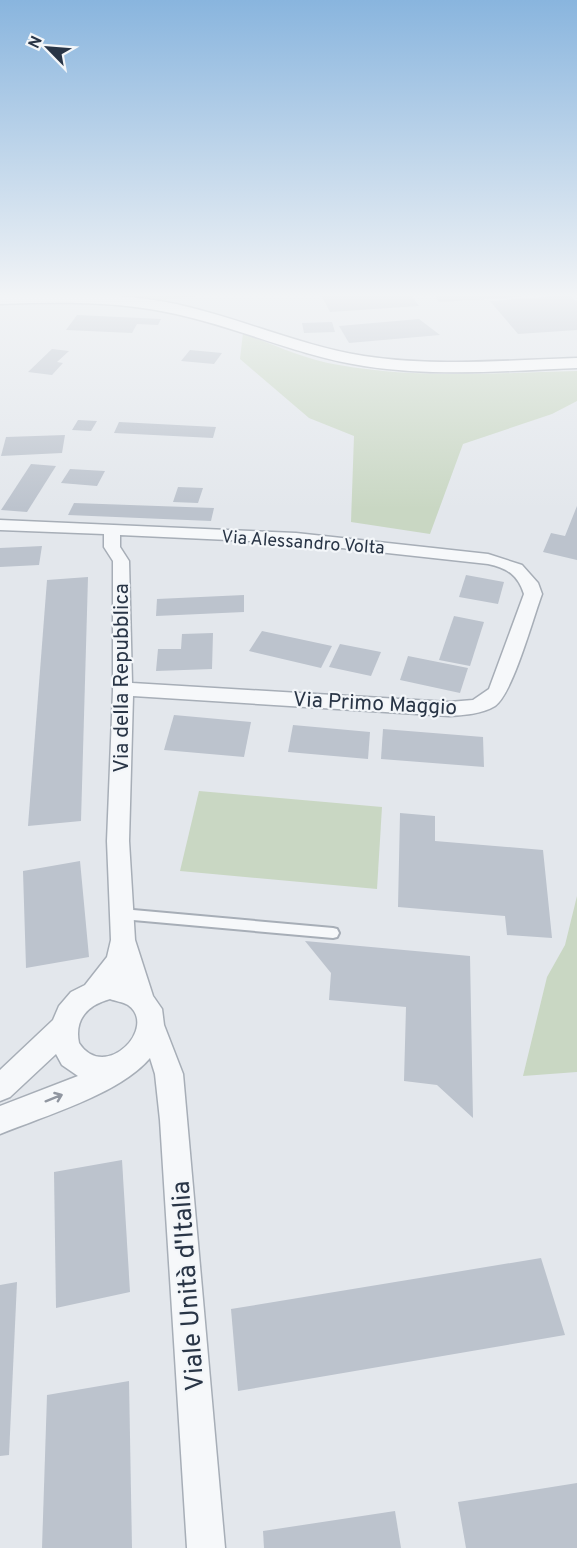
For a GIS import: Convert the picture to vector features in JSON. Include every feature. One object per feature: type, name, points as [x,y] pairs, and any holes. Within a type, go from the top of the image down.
[{"type":"street","points":[[402,365],[440,368],[516,365]]},
{"type":"street","points":[[0,525],[112,530]]},
{"type":"street","name":"Via Alessandro Volta","points":[[112,530],[296,538],[493,560]]},
{"type":"street","name":"Via della Repubblica","points":[[112,530],[112,547],[121,561],[123,691],[118,841],[123,940]]},
{"type":"street","name":"Via Primo Maggio","points":[[123,691],[135,689],[449,709],[476,707],[491,701],[498,691],[533,594],[525,573],[493,560]]},
{"type":"street","points":[[94,992],[117,962],[123,940]]},
{"type":"street","name":"Viale Unità d'Italia","points":[[123,940],[169,1074],[206,1548]]},
{"type":"street","points":[[0,1120],[98,1081],[117,1067],[135,1058],[147,1043],[146,1012],[126,990],[110,988],[94,992],[80,1000],[69,1012],[64,1027],[63,1042],[70,1056],[82,1065],[99,1070],[117,1067]]},
{"type":"street","points":[[0,1088],[64,1027]]},
{"type":"lane","points":[[122,914],[333,933]]},
{"type":"green space","points":[[247,365],[341,365],[427,374],[577,371],[577,401],[552,414],[463,444],[430,534],[351,522],[354,436],[309,418]]},
{"type":"green space","points":[[199,791],[382,807],[377,889],[180,871]]},
{"type":"green space","points":[[577,896],[577,1072],[523,1076],[547,977],[565,945]]},
{"type":"building","points":[[35,365],[61,365],[52,375],[28,372]]},
{"type":"building","points":[[78,420],[97,421],[91,431],[72,430]]},
{"type":"building","points":[[119,422],[216,427],[213,438],[114,433]]},
{"type":"building","points":[[65,435],[62,453],[1,456],[6,437]]},
{"type":"building","points":[[31,464],[56,466],[27,512],[1,510]]},
{"type":"building","points":[[70,469],[105,471],[97,486],[61,483]]},
{"type":"building","points":[[178,487],[203,488],[198,503],[173,502]]},
{"type":"building","points":[[74,503],[214,508],[211,521],[68,515]]},
{"type":"building","points":[[577,506],[577,560],[543,552],[551,533],[565,536]]},
{"type":"building","points":[[42,546],[39,565],[0,567],[0,548]]},
{"type":"building","points":[[466,575],[504,582],[498,604],[459,597]]},
{"type":"building","points":[[88,577],[81,821],[28,826],[47,580]]},
{"type":"building","points":[[244,595],[244,612],[156,616],[157,599]]},
{"type":"building","points":[[454,616],[484,622],[470,666],[439,660]]},
{"type":"building","points":[[262,631],[332,646],[321,668],[249,651]]},
{"type":"building","points":[[213,633],[212,669],[156,671],[158,649],[181,649],[182,634]]},
{"type":"building","points":[[340,644],[381,652],[371,676],[329,667]]},
{"type":"building","points":[[408,656],[468,668],[460,693],[400,680]]},
{"type":"building","points":[[174,715],[251,722],[244,757],[164,750]]},
{"type":"building","points":[[293,725],[370,732],[368,759],[288,752]]},
{"type":"building","points":[[383,729],[483,737],[484,767],[381,759]]},
{"type":"building","points":[[400,813],[435,816],[435,841],[543,850],[552,938],[507,935],[505,916],[398,907]]},
{"type":"building","points":[[80,861],[89,957],[26,968],[23,871]]},
{"type":"building","points":[[305,941],[470,956],[473,1118],[437,1085],[404,1081],[406,1007],[329,1000],[331,973]]},
{"type":"building","points":[[122,1160],[130,1292],[56,1308],[54,1172]]},
{"type":"building","points":[[541,1258],[565,1335],[238,1391],[231,1309]]},
{"type":"building","points":[[17,1282],[9,1455],[0,1456],[0,1285]]},
{"type":"building","points":[[129,1381],[132,1548],[42,1548],[47,1395]]},
{"type":"building","points":[[577,1483],[577,1548],[466,1548],[458,1502]]},
{"type":"building","points":[[395,1511],[401,1548],[264,1548],[263,1531]]}]
